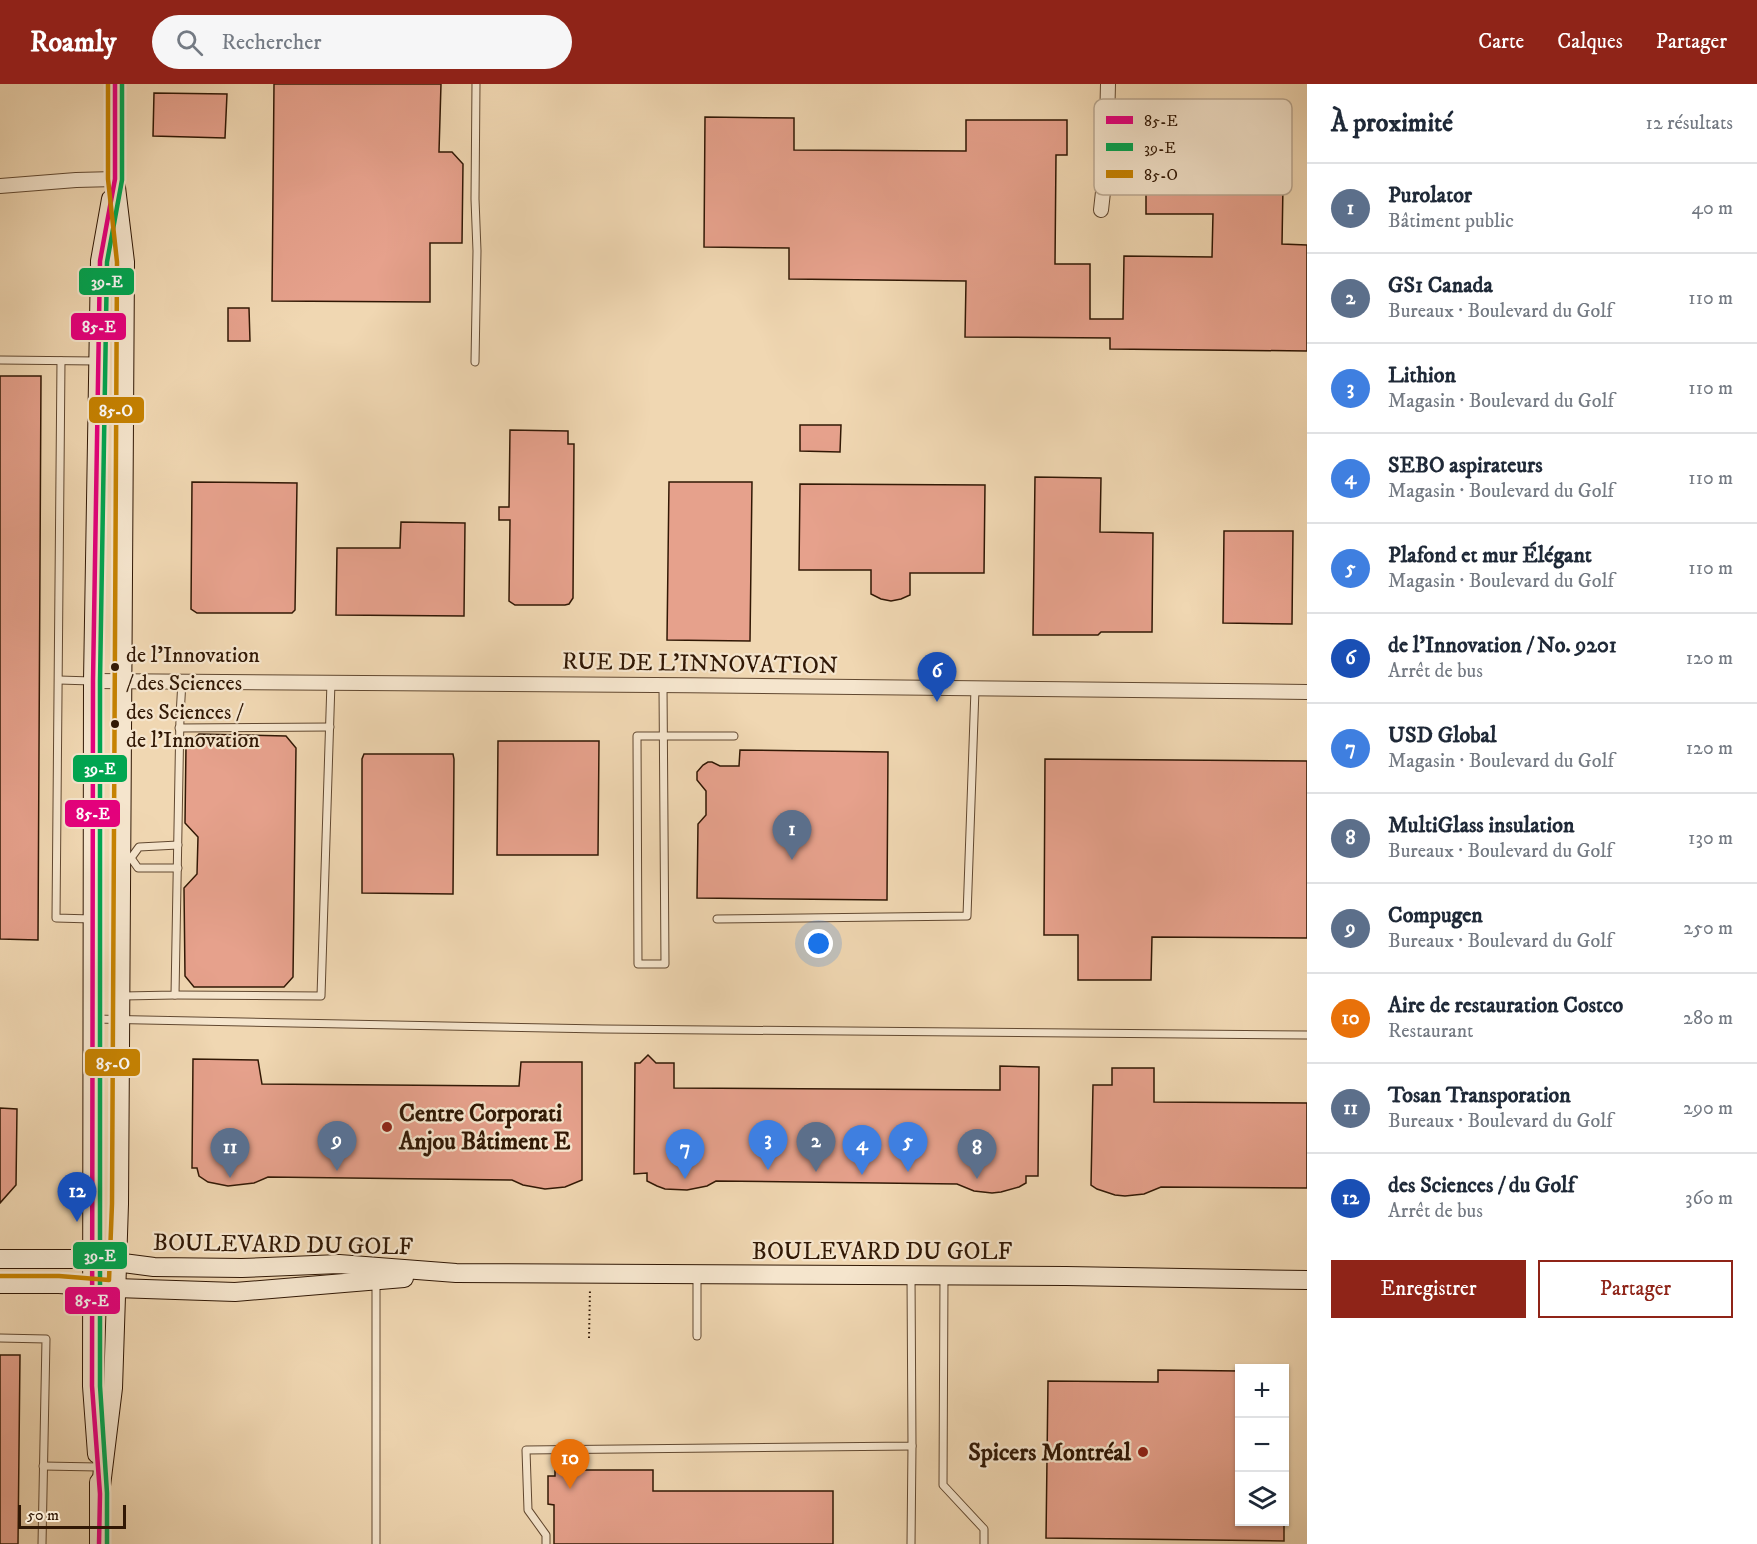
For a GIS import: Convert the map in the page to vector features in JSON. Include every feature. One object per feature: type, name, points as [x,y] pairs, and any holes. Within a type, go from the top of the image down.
[{"type":"street","points":[[100,1494],[113,1388],[120,996],[126,858],[123,681],[125,262],[115,179],[115,84]]},
{"type":"street","points":[[1108,84],[1108,99]]},
{"type":"street","points":[[0,186],[115,179]]},
{"type":"street","points":[[99,1544],[100,1494],[92,1386],[93,681],[100,261],[115,179]]},
{"type":"street","points":[[1101,210],[1103,195]]},
{"type":"street","name":"RUE DE L'INNOVATION","points":[[93,681],[485,682],[663,686],[1307,692]]},
{"type":"street","name":"BOULEVARD DU GOLF","points":[[0,1259],[92,1259],[154,1267],[231,1268],[339,1264],[456,1273],[1307,1280]]},
{"type":"street","name":"BOULEVARD DU GOLF","points":[[0,1284],[59,1284],[235,1292],[456,1273]]},
{"type":"lane","points":[[475,362],[476,84]]},
{"type":"lane","points":[[0,360],[99,361]]},
{"type":"lane","points":[[61,361],[56,918],[92,919]]},
{"type":"lane","points":[[59,680],[93,681]]},
{"type":"lane","points":[[175,996],[179,728],[182,681]]},
{"type":"lane","points":[[120,996],[321,996],[331,682]]},
{"type":"lane","points":[[663,686],[664,736],[665,964],[638,964],[636,736],[664,736],[734,736]]},
{"type":"lane","points":[[717,919],[967,916],[975,689]]},
{"type":"lane","points":[[179,728],[330,727]]},
{"type":"lane","points":[[178,845],[140,847],[126,858],[138,868],[178,868]]},
{"type":"lane","points":[[92,1019],[591,1028],[1307,1035]]},
{"type":"lane","points":[[697,1274],[697,1336]]},
{"type":"lane","points":[[911,1275],[911,1544]]},
{"type":"lane","points":[[944,1276],[943,1485],[984,1529],[984,1544]]},
{"type":"lane","points":[[376,1281],[376,1544]]},
{"type":"lane","points":[[0,1338],[46,1339],[42,1544]]},
{"type":"lane","points":[[546,1544],[546,1534],[528,1510],[526,1450],[912,1446]]},
{"type":"lane","points":[[43,1466],[98,1467]]},
{"type":"path","points":[[589,1338],[590,1274]]},
{"type":"building","points":[[274,84],[441,84],[439,152],[452,152],[463,164],[462,243],[430,243],[430,302],[272,301]]},
{"type":"building","points":[[154,93],[227,94],[225,138],[153,136]]},
{"type":"building","points":[[705,117],[794,118],[794,150],[966,151],[966,120],[1067,120],[1067,155],[1056,155],[1055,264],[1090,264],[1090,319],[1123,319],[1124,256],[1212,257],[1213,214],[1146,214],[1146,195],[1283,195],[1282,244],[1307,245],[1307,351],[1110,349],[1110,338],[965,337],[966,281],[789,279],[789,248],[704,247]]},
{"type":"building","points":[[228,308],[249,308],[250,341],[228,341]]},
{"type":"building","points":[[0,376],[41,376],[38,940],[0,939]]},
{"type":"building","points":[[800,425],[841,425],[840,452],[800,451]]},
{"type":"building","points":[[510,430],[568,431],[568,444],[574,444],[573,598],[569,604],[515,605],[509,601],[510,520],[499,520],[499,507],[509,507]]},
{"type":"building","points":[[1035,477],[1101,478],[1100,532],[1153,533],[1152,632],[1033,635]]},
{"type":"building","points":[[192,482],[297,483],[295,610],[292,613],[197,613],[191,609]]},
{"type":"building","points":[[669,482],[752,482],[750,641],[667,640]]},
{"type":"building","points":[[800,484],[985,485],[984,573],[910,573],[910,595],[891,601],[871,594],[871,570],[799,570]]},
{"type":"building","points":[[401,522],[465,523],[464,616],[336,615],[337,548],[400,548]]},
{"type":"building","points":[[1224,531],[1293,531],[1292,624],[1223,623]]},
{"type":"building","points":[[199,734],[286,736],[296,748],[293,977],[284,987],[194,987],[185,976],[184,888],[197,874],[198,837],[185,823],[186,746]]},
{"type":"building","points":[[498,741],[599,741],[598,855],[497,855]]},
{"type":"building","points":[[740,750],[888,752],[887,900],[697,898],[698,824],[706,815],[706,791],[697,780],[697,772],[708,762],[720,766],[739,766]]},
{"type":"building","points":[[364,754],[453,754],[453,894],[362,893],[362,759]]},
{"type":"building","points":[[1045,759],[1307,761],[1307,938],[1152,937],[1151,980],[1078,980],[1078,935],[1044,935]]},
{"type":"building","points":[[648,1055],[656,1063],[674,1063],[674,1088],[1000,1090],[1000,1066],[1039,1067],[1038,1176],[1026,1176],[1026,1183],[1019,1187],[992,1193],[974,1191],[957,1184],[716,1181],[707,1186],[687,1190],[665,1189],[647,1181],[647,1173],[634,1174],[635,1063],[640,1063]]},
{"type":"building","name":"Centre Corporati Anjou Bâtiment E","points":[[193,1059],[258,1060],[262,1084],[519,1086],[521,1062],[582,1062],[582,1180],[565,1187],[545,1189],[523,1185],[512,1180],[268,1177],[254,1183],[228,1186],[208,1182],[199,1176],[197,1168],[192,1168]]},
{"type":"building","points":[[1112,1068],[1154,1068],[1154,1102],[1307,1103],[1307,1188],[1161,1187],[1144,1194],[1125,1196],[1097,1189],[1091,1185],[1093,1085],[1112,1085]]},
{"type":"building","points":[[0,1108],[17,1109],[16,1185],[0,1203]]},
{"type":"building","points":[[0,1355],[20,1355],[18,1544],[0,1544]]},
{"type":"building","name":"Spicers Montréal","points":[[1158,1370],[1235,1371],[1235,1526],[1284,1526],[1284,1541],[1046,1538],[1048,1381],[1158,1382]]},
{"type":"building","points":[[555,1470],[653,1470],[653,1491],[833,1491],[833,1544],[554,1544],[554,1505],[548,1504],[548,1476],[555,1476]]},
{"type":"transit line","name":"85-O","points":[[0,1276],[59,1276],[109,1280],[112,1204],[117,262],[108,179],[108,84]]},
{"type":"transit line","name":"85-E","points":[[99,1544],[100,1494],[92,1386],[93,681],[100,261],[115,179],[115,84]]},
{"type":"transit line","name":"39-E","points":[[107,1544],[107,1493],[100,1386],[100,681],[107,262],[122,180],[122,84]]},
{"type":"place","name":"de l'Innovation / des Sciences","points":[[115,667]]},
{"type":"place","name":"de l'Innovation / No. 9201","points":[[937,702]]},
{"type":"place","name":"des Sciences / de l'Innovation","points":[[115,724]]},
{"type":"place","name":"Purolator","points":[[792,860]]},
{"type":"place","name":"Centre Corporati Anjou Bâtiment E","points":[[387,1127]]},
{"type":"place","name":"Lithion","points":[[768,1170]]},
{"type":"place","name":"Compugen","points":[[337,1171]]},
{"type":"place","name":"GS1 Canada","points":[[816,1172]]},
{"type":"place","name":"Plafond et mur Élégant","points":[[908,1172]]},
{"type":"place","name":"SEBO aspirateurs","points":[[862,1175]]},
{"type":"place","name":"Tosan Transporation","points":[[230,1178]]},
{"type":"place","name":"USD Global","points":[[685,1179]]},
{"type":"place","name":"MultiGlass insulation","points":[[977,1179]]},
{"type":"place","name":"des Sciences / du Golf","points":[[77,1222]]},
{"type":"place","name":"Spicers Montréal","points":[[1143,1452]]},
{"type":"place","name":"Aire de restauration Costco","points":[[570,1489]]}]
